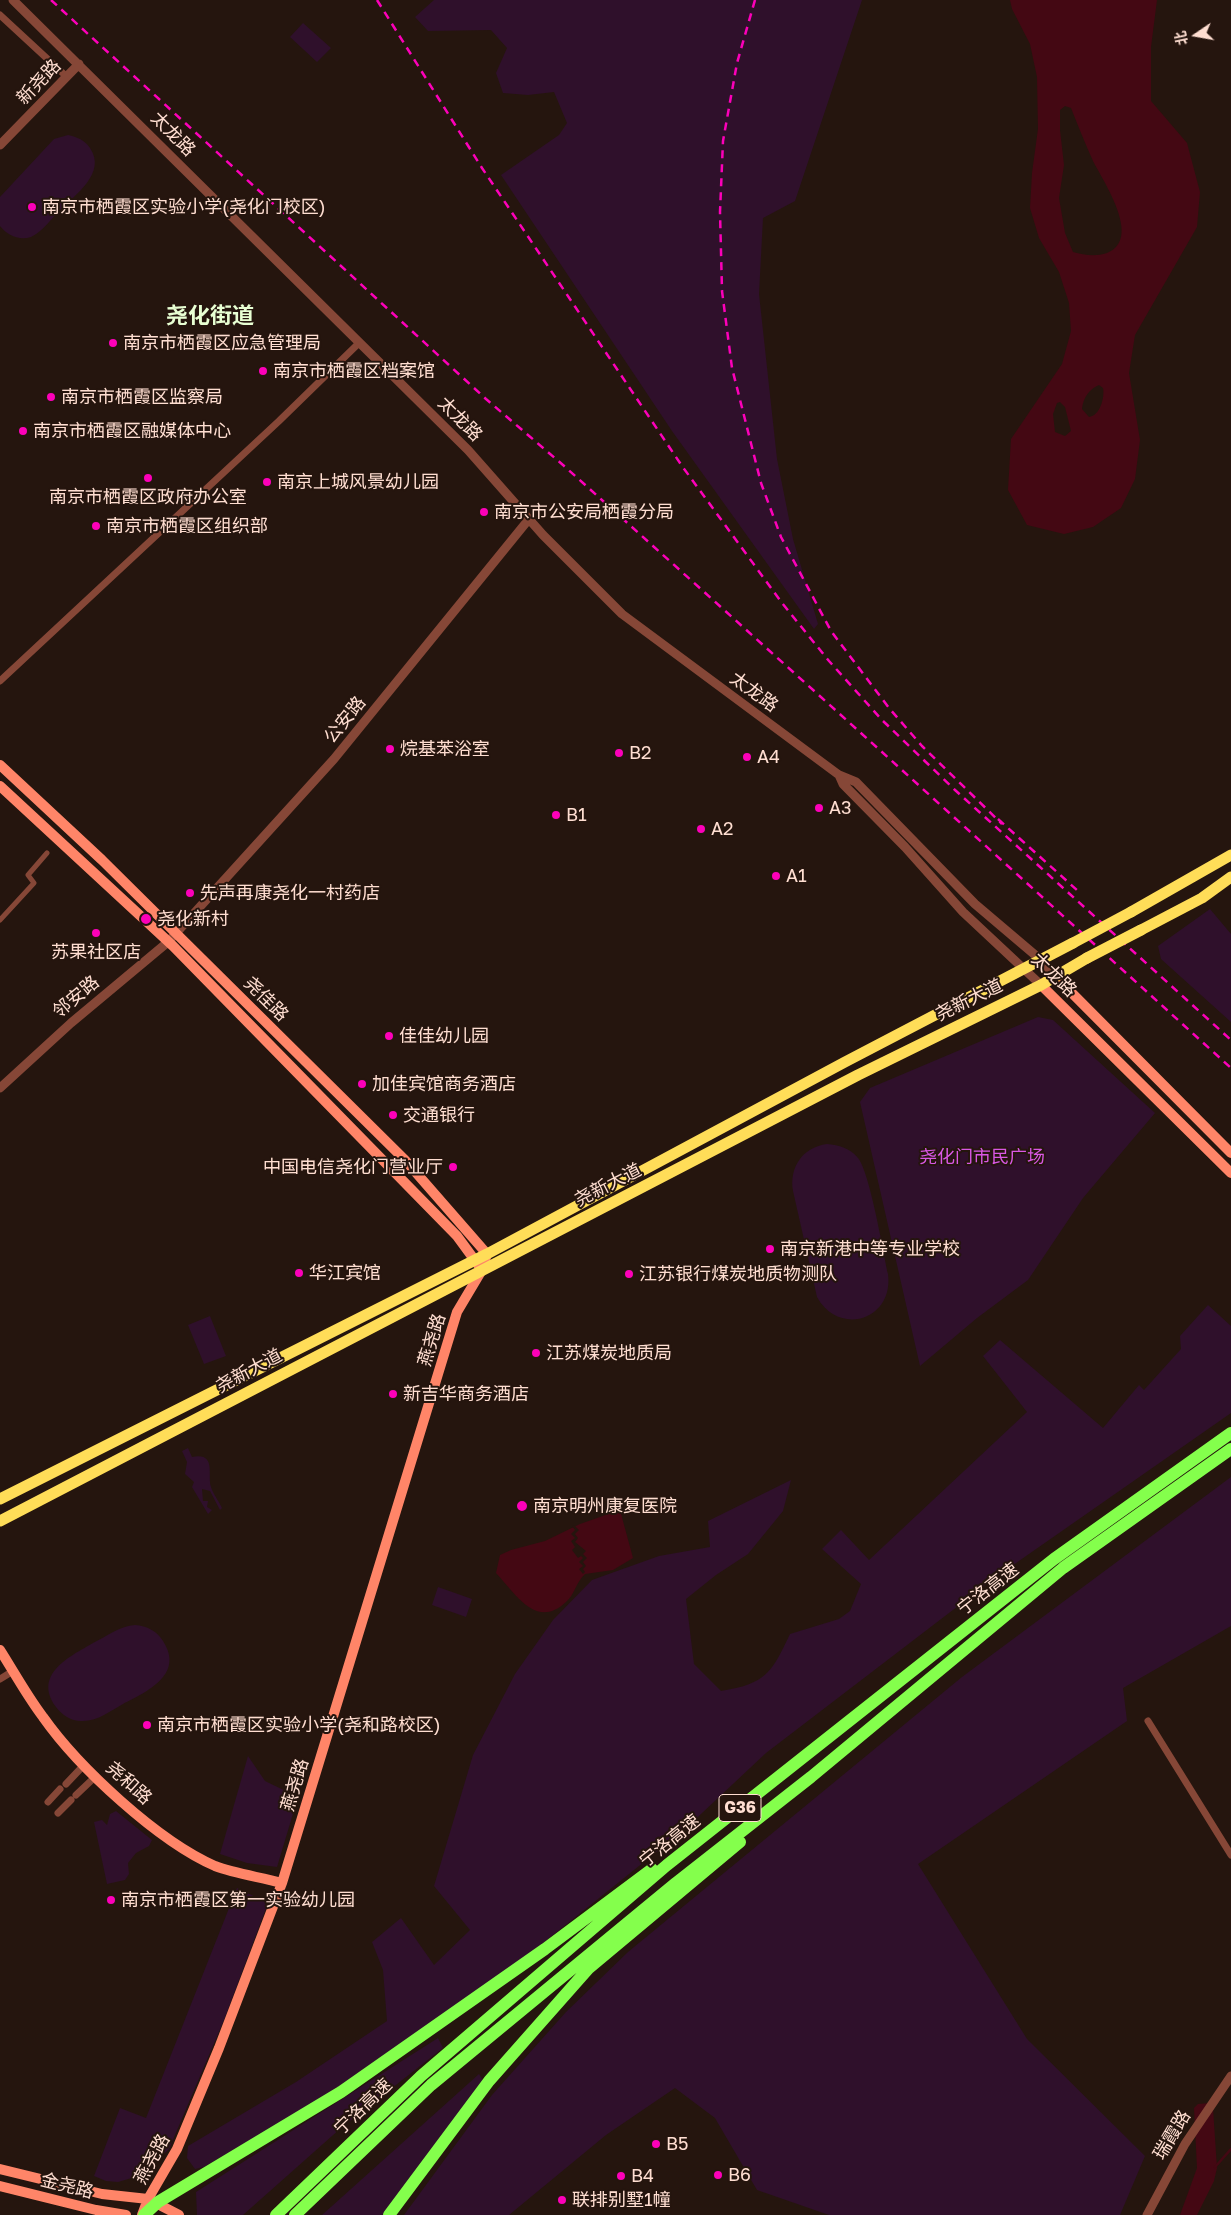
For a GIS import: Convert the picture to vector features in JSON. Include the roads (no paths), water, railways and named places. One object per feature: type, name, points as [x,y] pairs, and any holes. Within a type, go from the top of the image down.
[{"type":"highway","name":"宁洛高速","points":[[276,2215],[421,2076],[667,1865],[1054,1559],[1231,1433]]},
{"type":"highway","name":"宁洛高速","points":[[295,2215],[431,2085],[676,1883],[811,1777],[1063,1568],[1231,1449]]},
{"type":"highway","points":[[389,2215],[489,2081],[588,1969],[637,1926],[719,1861],[811,1777]]},
{"type":"highway","points":[[143,2215],[153,2200],[357,2081],[545,1949],[630,1884],[727,1818]]},
{"type":"main road","name":"尧佳路","points":[[0,766],[102,860],[405,1160],[487,1254]]},
{"type":"main road","name":"尧佳路","points":[[0,786],[168,942],[450,1229],[476,1259],[482,1270]]},
{"type":"main road","name":"尧新大道","points":[[0,1499],[487,1254],[1074,943],[1231,855]]},
{"type":"main road","name":"尧新大道","points":[[0,1521],[858,1074],[1041,985],[1087,958],[1202,898],[1231,877]]},
{"type":"main road","name":"太龙路","points":[[1056,977],[1231,1153]]},
{"type":"main road","name":"太龙路","points":[[1041,985],[1231,1173]]},
{"type":"main road","points":[[482,1270],[487,1254]]},
{"type":"main road","name":"燕尧路","points":[[153,2200],[178,2149],[282,1883],[458,1312],[482,1270]]},
{"type":"main road","name":"尧和路","points":[[0,1650],[42,1717],[84,1765],[163,1835],[216,1866],[282,1883]]},
{"type":"main road","name":"金尧路","points":[[0,2169],[102,2194],[153,2200]]},
{"type":"main road","name":"金尧路","points":[[0,2186],[96,2210],[126,2215]]},
{"type":"main road","points":[[153,2200],[179,2215]]},
{"type":"street","name":"太龙路","points":[[13,0],[80,64],[468,450],[529,519],[622,614],[840,774],[856,782],[975,904],[1041,960],[1056,977]]},
{"type":"street","points":[[0,15],[67,77]]},
{"type":"street","name":"新尧路","points":[[0,145],[80,64]]},
{"type":"street","points":[[0,682],[279,421],[359,343]]},
{"type":"street","name":"公安路","points":[[176,933],[334,759],[529,519]]},
{"type":"street","name":"太龙路","points":[[840,774],[843,784],[905,847],[963,912],[1041,985]]},
{"type":"street","points":[[0,920],[34,883],[28,875],[47,853]]},
{"type":"street","name":"邻安路","points":[[0,1088],[71,1023],[168,942],[176,933]]},
{"type":"street","points":[[0,1679],[13,1671]]},
{"type":"street","points":[[1148,1721],[1231,1855]]},
{"type":"street","points":[[48,1802],[84,1765]]},
{"type":"street","points":[[58,1813],[96,1776]]},
{"type":"street","name":"瑞霞路","points":[[1147,2215],[1185,2144],[1231,2076]]},
{"type":"waterway","points":[[1215,2167],[1231,2149]]},
{"type":"railway","points":[[51,0],[486,399],[563,465],[1231,1068]]},
{"type":"railway","points":[[377,0],[482,168],[682,466],[782,603],[829,661],[882,720],[955,790],[1231,1040]]},
{"type":"railway","points":[[755,0],[737,63],[723,141],[720,212],[722,291],[732,368],[761,483],[781,537],[831,631],[889,708],[922,746],[1002,824]]},
{"type":"railway","points":[[998,819],[1078,891]]},
{"type":"place","name":"南京市栖霞区实验小学(尧化门校区)","points":[[32,207]]},
{"type":"place","name":"南京市栖霞区应急管理局","points":[[113,343]]},
{"type":"place","name":"南京市栖霞区档案馆","points":[[263,371]]},
{"type":"place","name":"南京市栖霞区监察局","points":[[51,397]]},
{"type":"place","name":"南京市栖霞区融媒体中心","points":[[23,431]]},
{"type":"place","name":"南京市栖霞区政府办公室","points":[[148,478]]},
{"type":"place","name":"南京上城风景幼儿园","points":[[267,482]]},
{"type":"place","name":"南京市公安局栖霞分局","points":[[484,512]]},
{"type":"place","name":"南京市栖霞区组织部","points":[[96,526]]},
{"type":"place","name":"烷基苯浴室","points":[[390,749]]},
{"type":"place","name":"B2","points":[[619,753]]},
{"type":"place","name":"A4","points":[[747,757]]},
{"type":"place","name":"A3","points":[[819,808]]},
{"type":"place","name":"B1","points":[[556,815]]},
{"type":"place","name":"A2","points":[[701,829]]},
{"type":"place","name":"A1","points":[[776,876]]},
{"type":"place","name":"先声再康尧化一村药店","points":[[190,893]]},
{"type":"place","name":"尧化新村","points":[[146,919]]},
{"type":"place","name":"苏果社区店","points":[[96,933]]},
{"type":"place","name":"佳佳幼儿园","points":[[389,1036]]},
{"type":"place","name":"加佳宾馆商务酒店","points":[[362,1084]]},
{"type":"place","name":"交通银行","points":[[393,1115]]},
{"type":"place","name":"中国电信尧化门营业厅","points":[[453,1167]]},
{"type":"place","name":"南京新港中等专业学校","points":[[770,1249]]},
{"type":"place","name":"华江宾馆","points":[[299,1273]]},
{"type":"place","name":"江苏银行煤炭地质物测队","points":[[629,1274]]},
{"type":"place","name":"江苏煤炭地质局","points":[[536,1353]]},
{"type":"place","name":"新吉华商务酒店","points":[[393,1394]]},
{"type":"place","name":"南京明州康复医院","points":[[522,1506]]},
{"type":"place","name":"南京市栖霞区实验小学(尧和路校区)","points":[[147,1725]]},
{"type":"place","name":"南京市栖霞区第一实验幼儿园","points":[[111,1900]]},
{"type":"place","name":"B5","points":[[656,2144]]},
{"type":"place","name":"B6","points":[[718,2175]]},
{"type":"place","name":"B4","points":[[621,2176]]},
{"type":"place","name":"联排别墅1幢","points":[[562,2200]]},
{"type":"district","name":"尧化街道","points":[[210,316]]},
{"type":"park label","name":"尧化门市民广场","points":[[982,1157]]}]
